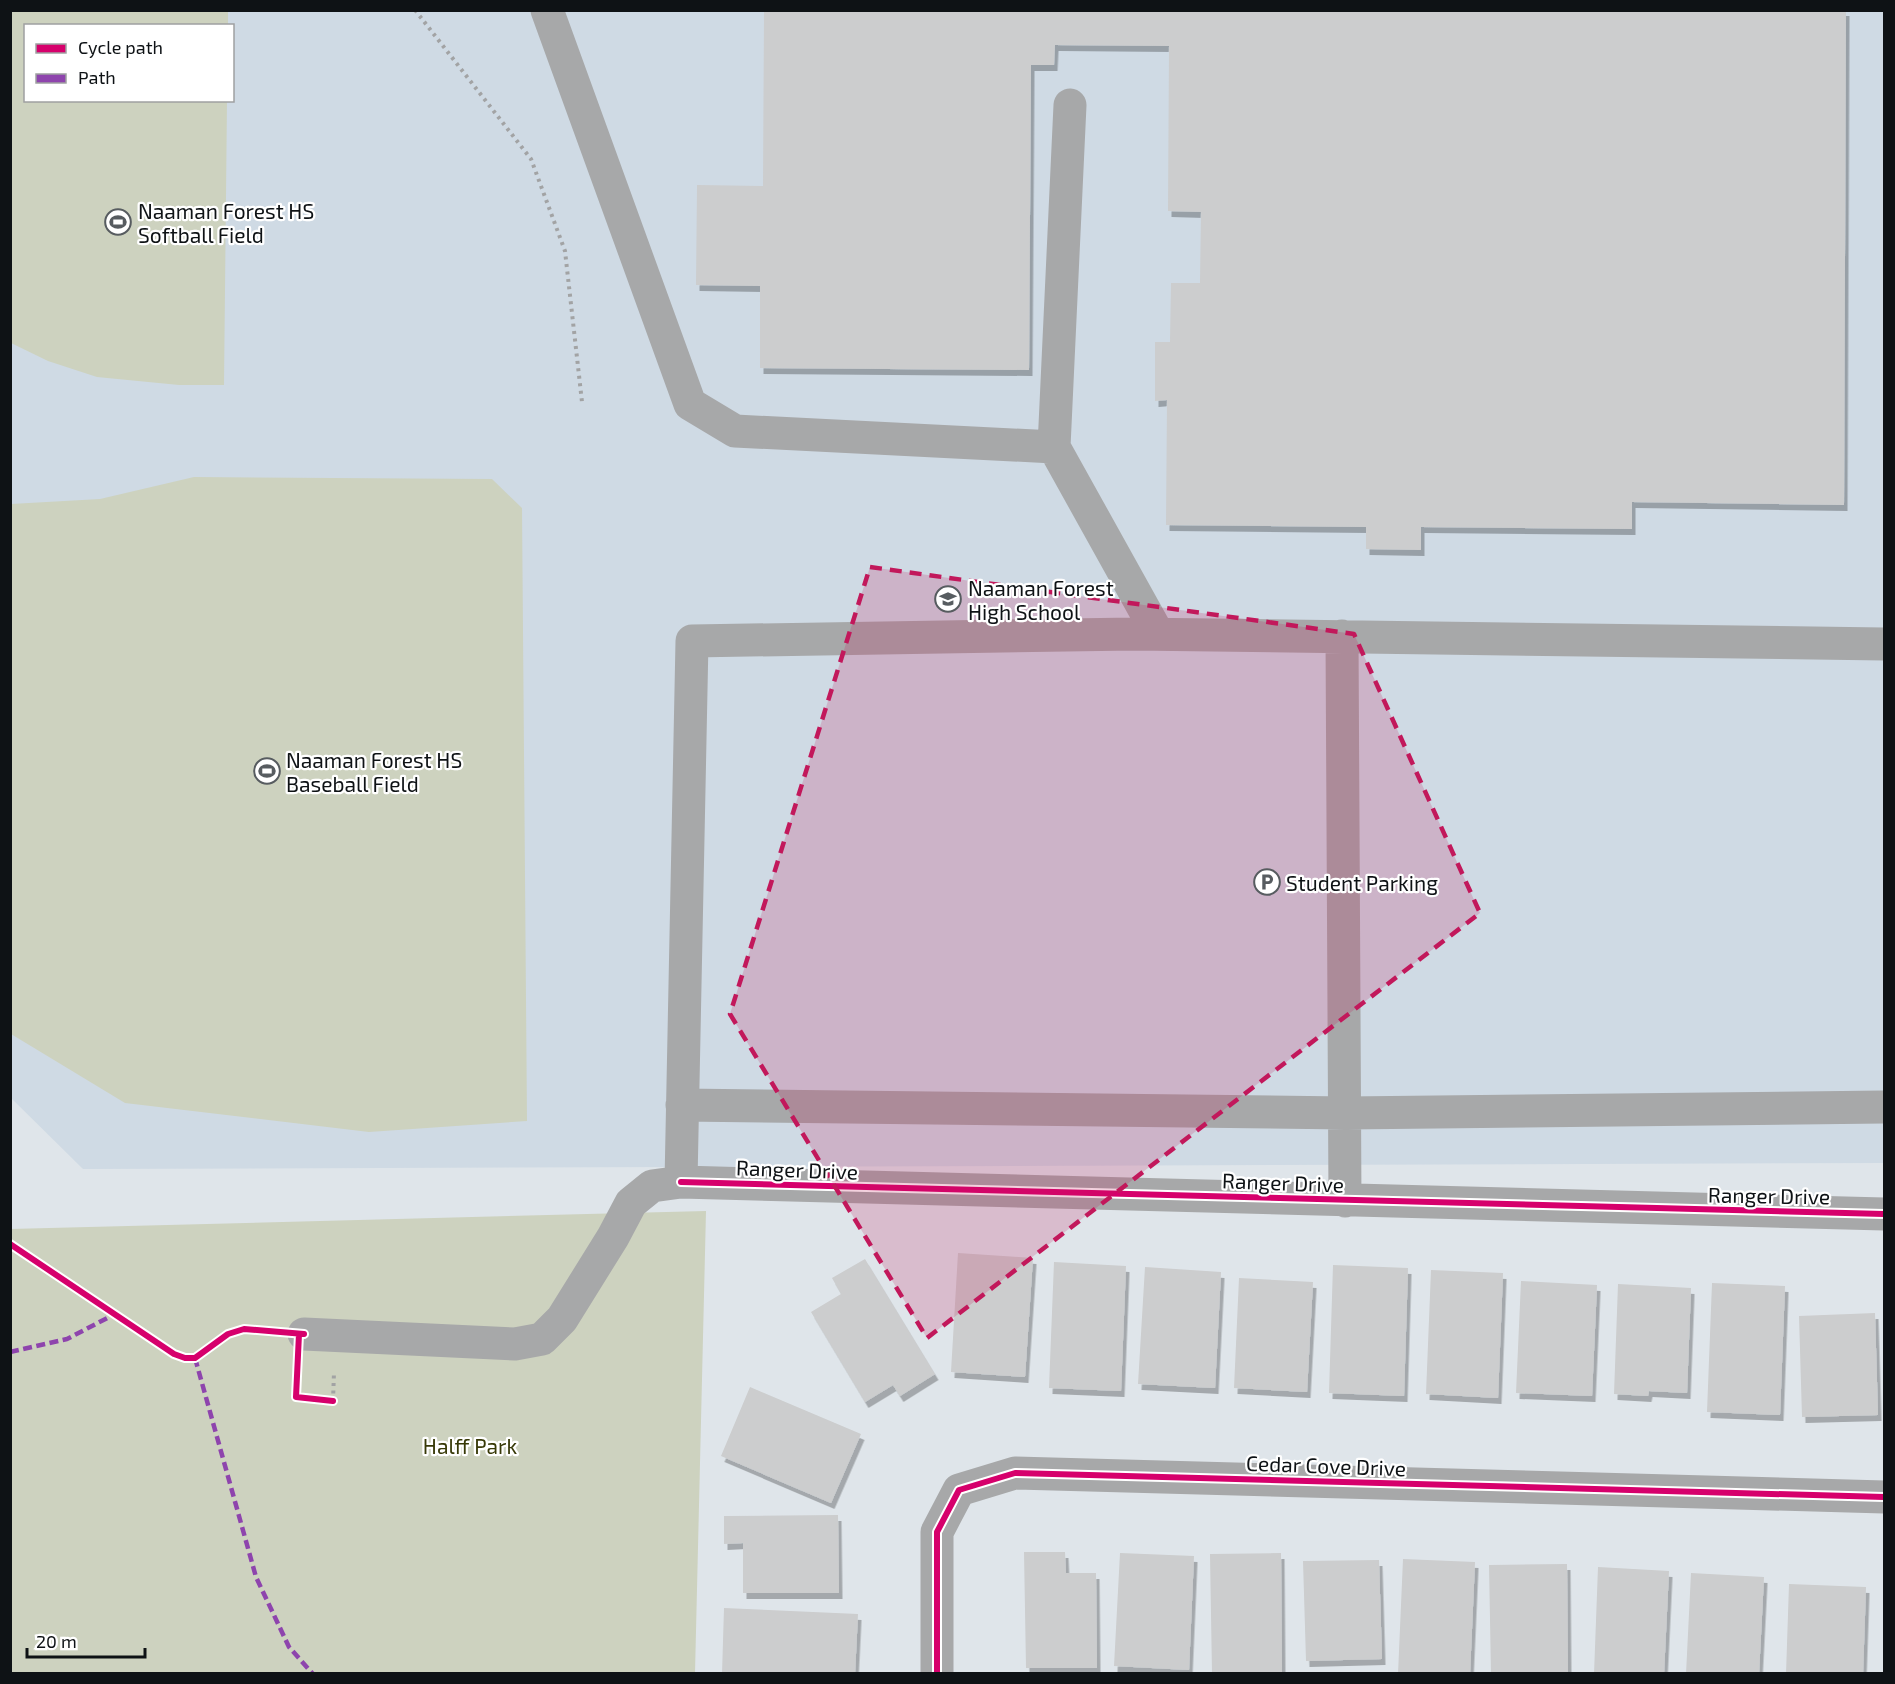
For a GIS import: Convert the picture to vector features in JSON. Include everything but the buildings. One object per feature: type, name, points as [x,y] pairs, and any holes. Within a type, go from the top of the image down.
[{"type":"street","points":[[547,10],[690,404],[735,431],[1054,447]]},
{"type":"street","points":[[1070,105],[1054,447],[1158,634]]},
{"type":"street","points":[[681,1182],[692,641],[1158,634],[1884,644]]},
{"type":"street","points":[[1342,636],[1345,1201]]},
{"type":"street","points":[[682,1105],[1346,1113],[1884,1107]]},
{"type":"street","name":"Ranger Drive","points":[[304,1334],[514,1344],[542,1339],[562,1319],[613,1237],[631,1203],[652,1186],[681,1182],[1884,1214]]},
{"type":"street","name":"Cedar Cove Drive","points":[[937,1674],[938,1532],[958,1490],[1015,1473],[1884,1497]]},
{"type":"path","points":[[416,10],[531,159],[565,251],[582,402]]},
{"type":"path","points":[[333,1401],[334,1370]]},
{"type":"highlighted area","points":[[870,567],[1354,634],[1480,913],[927,1338],[730,1014]]},
{"type":"shaded area","name":"Naaman Forest High School","points":[[10,11],[1884,11],[1884,1163],[83,1169],[11,1098]]},
{"type":"green space","name":"Naaman Forest HS Softball Field","points":[[10,11],[228,11],[228,24],[24,24],[24,102],[227,102],[224,385],[179,385],[97,377],[48,361],[11,343]]},
{"type":"green space","name":"Naaman Forest HS Baseball Field","points":[[194,477],[492,479],[522,508],[527,1121],[369,1132],[125,1103],[11,1034],[11,504],[100,499]]},
{"type":"green space","name":"Halff Park","points":[[706,1211],[695,1673],[11,1673],[10,1229]]},
{"type":"marked path","points":[[10,1352],[67,1339],[115,1314]]},
{"type":"marked path","points":[[195,1358],[256,1577],[289,1647],[313,1674]]},
{"type":"cycle path","points":[[681,1182],[1884,1214]]},
{"type":"cycle path","points":[[10,1244],[174,1354],[185,1358],[195,1358],[228,1334],[244,1329],[304,1334]]},
{"type":"cycle path","points":[[299,1334],[296,1397],[333,1401]]},
{"type":"cycle path","points":[[937,1674],[937,1532],[959,1490],[1015,1473],[1884,1497]]},
{"type":"place","name":"Naaman Forest HS Softball Field","points":[[118,222]]},
{"type":"place","name":"Naaman Forest High School","points":[[948,599]]},
{"type":"place","name":"Naaman Forest HS Baseball Field","points":[[267,771]]},
{"type":"place","name":"Student Parking","points":[[1267,882]]}]
